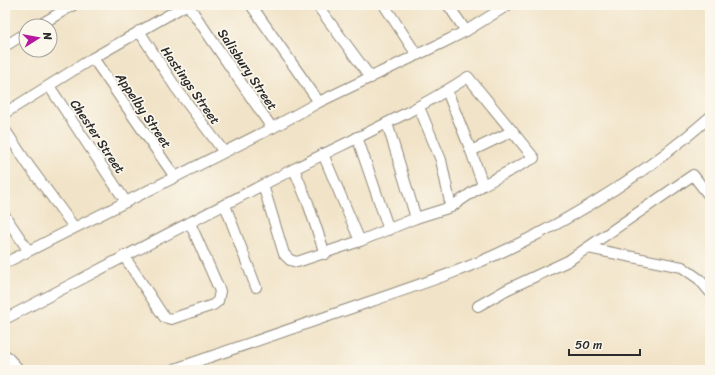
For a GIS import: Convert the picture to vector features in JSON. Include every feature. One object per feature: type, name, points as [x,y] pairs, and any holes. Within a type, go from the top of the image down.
[{"type":"street","points":[[51,18],[73,5]]},
{"type":"street","points":[[5,113],[93,58],[187,5]]},
{"type":"street","name":"Salisbury Street","points":[[187,5],[272,128]]},
{"type":"street","points":[[251,5],[319,102]]},
{"type":"street","points":[[317,5],[371,78]]},
{"type":"street","points":[[384,5],[417,55]]},
{"type":"street","points":[[448,5],[466,30]]},
{"type":"street","points":[[5,263],[28,250],[272,128],[319,102],[371,78],[466,30],[508,5]]},
{"type":"street","name":"Hastings Street","points":[[139,31],[176,88],[224,152]]},
{"type":"street","points":[[5,46],[18,38]]},
{"type":"street","name":"Appelby Street","points":[[93,58],[174,177]]},
{"type":"street","points":[[5,319],[124,256],[323,154],[419,107],[468,77],[534,158],[483,185],[451,207],[416,218],[389,230],[325,254],[297,262],[290,260],[284,254],[263,185]]},
{"type":"street","name":"Chester Street","points":[[49,86],[126,202]]},
{"type":"street","points":[[447,91],[483,185]]},
{"type":"street","points":[[419,107],[441,160],[451,207]]},
{"type":"street","points":[[172,370],[440,277],[508,250],[573,215],[651,165],[687,138],[710,117]]},
{"type":"street","points":[[387,123],[416,218]]},
{"type":"street","points":[[5,130],[74,227]]},
{"type":"street","points":[[471,151],[513,131]]},
{"type":"street","points":[[357,137],[389,230]]},
{"type":"street","points":[[323,154],[360,241]]},
{"type":"street","points":[[294,169],[308,203],[325,254]]},
{"type":"street","points":[[478,306],[508,289],[568,261],[694,175],[710,197]]},
{"type":"street","points":[[225,205],[256,287]]},
{"type":"street","points":[[5,216],[28,250]]},
{"type":"street","points":[[124,256],[164,316],[172,319],[212,305],[218,301],[220,291],[190,223]]},
{"type":"street","points":[[588,248],[682,267],[699,279],[710,292]]},
{"type":"street","points":[[5,356],[18,370]]}]
